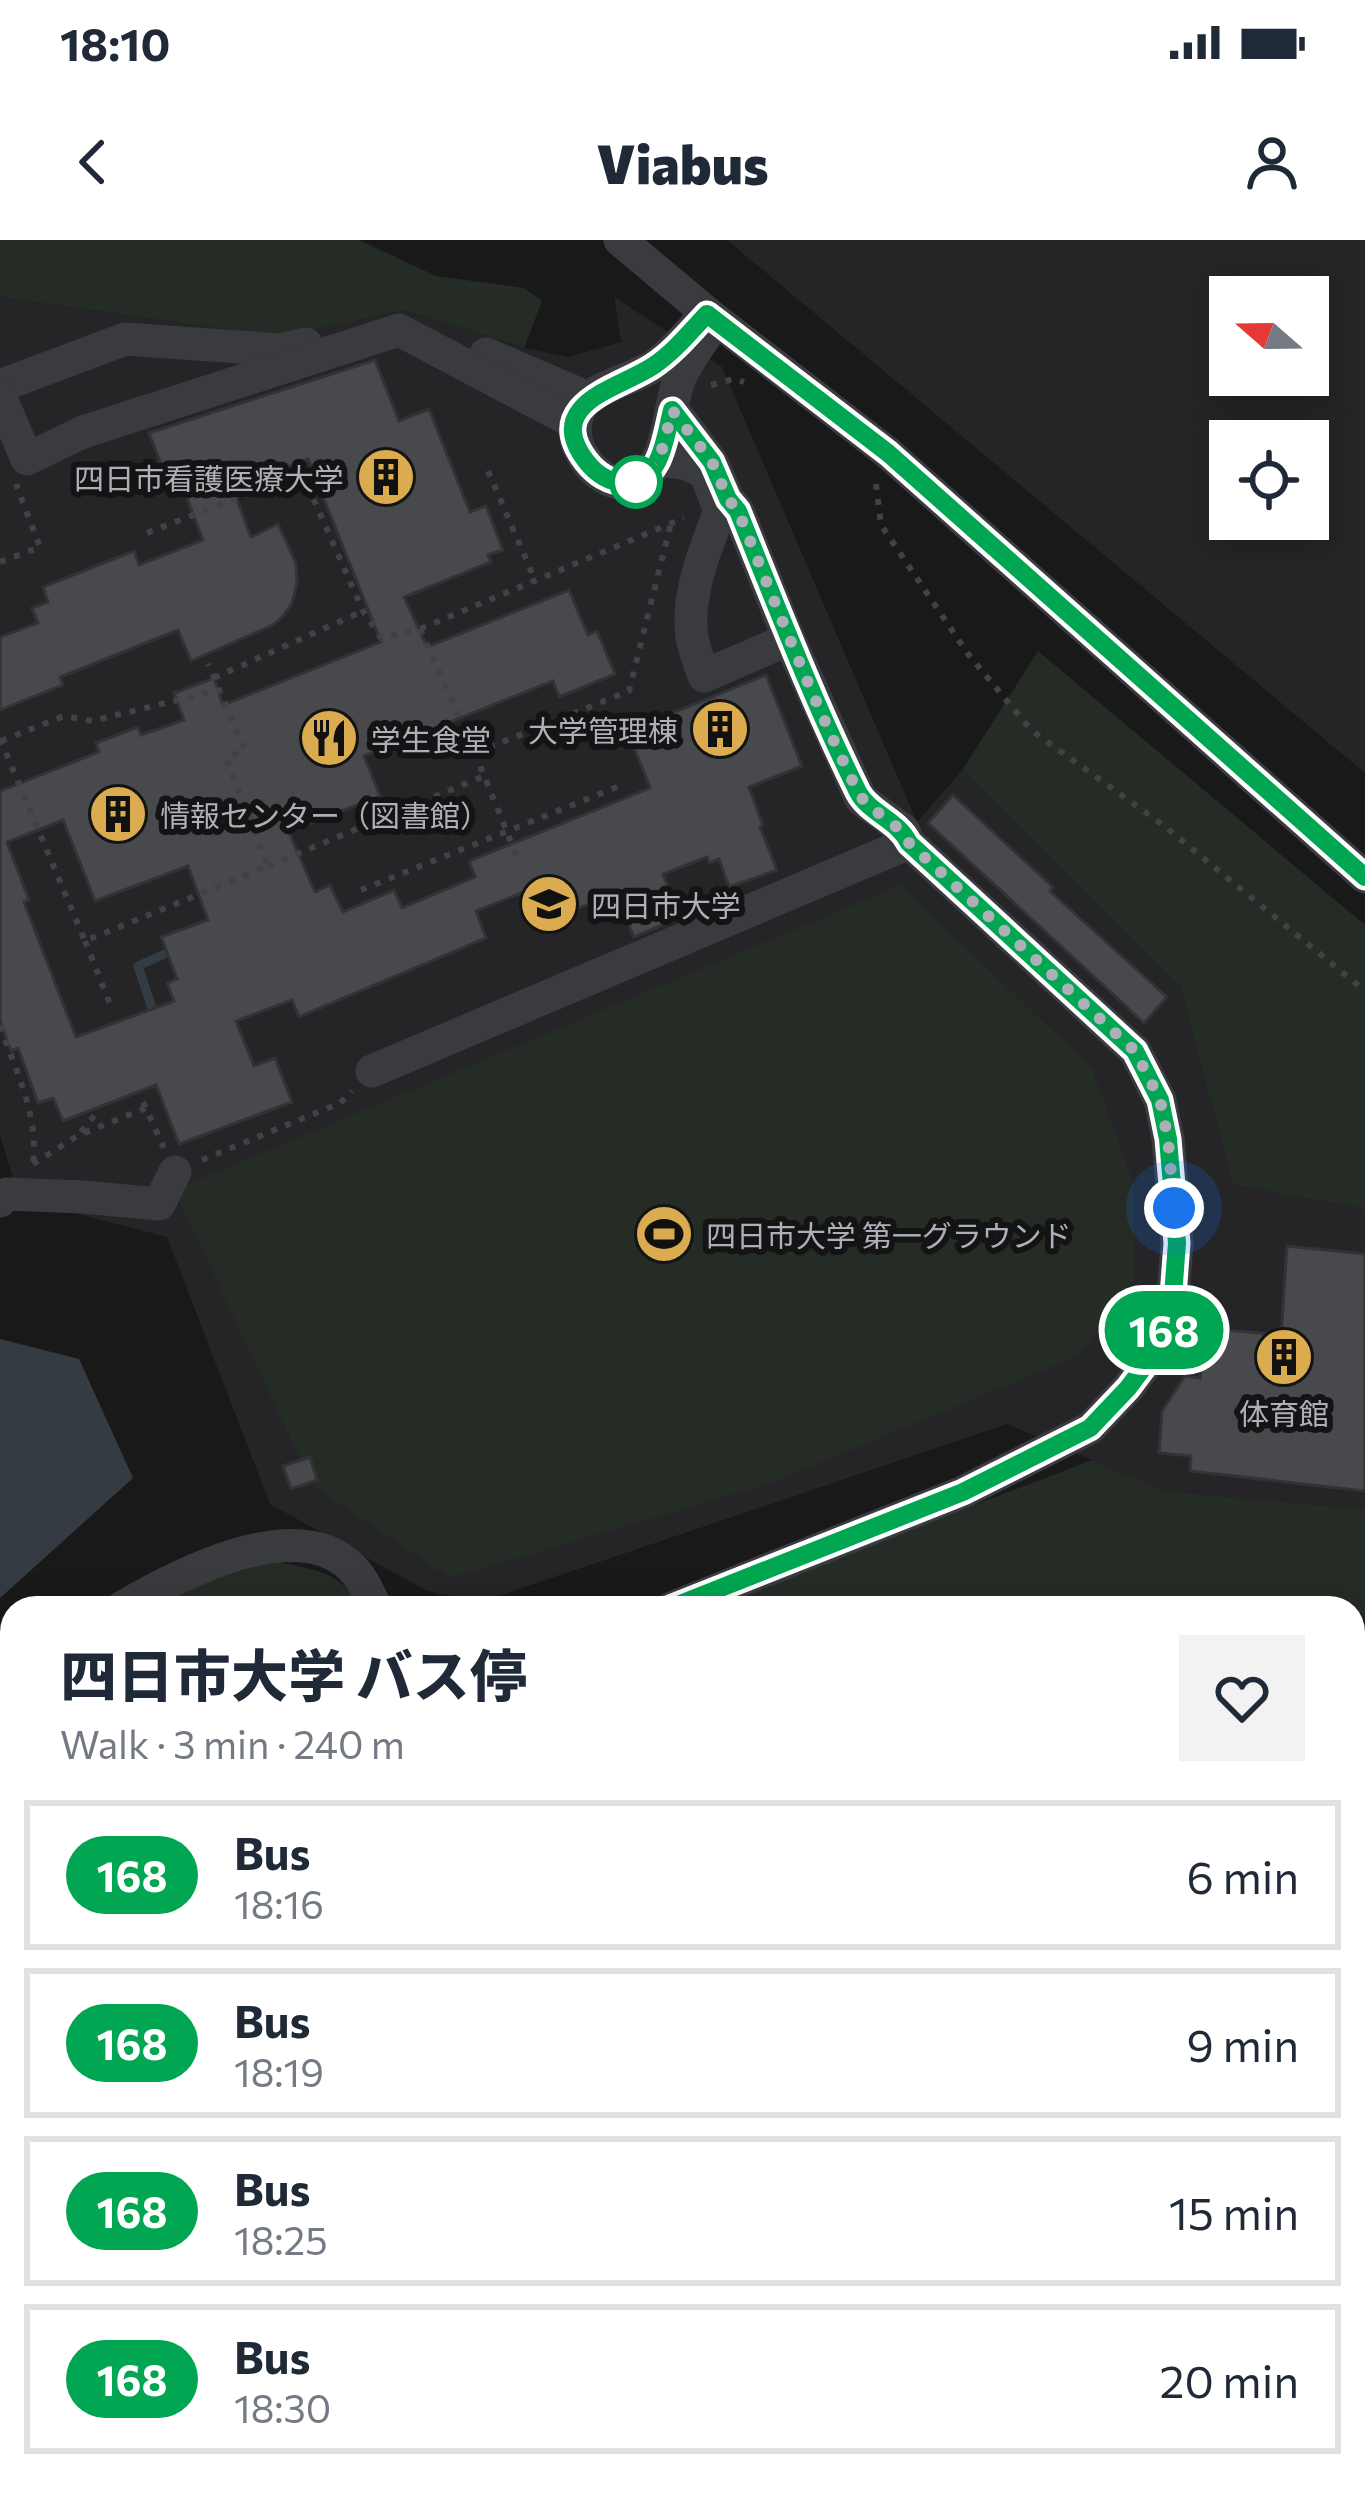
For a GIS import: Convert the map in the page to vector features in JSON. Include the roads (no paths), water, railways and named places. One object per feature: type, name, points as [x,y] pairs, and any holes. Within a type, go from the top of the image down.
[{"type":"street","points":[[620,240],[888,453],[1365,877]]},
{"type":"street","points":[[581,411],[579,448],[597,472],[622,483],[636,482],[651,473],[679,380],[712,317]]},
{"type":"street","points":[[0,386],[124,339],[280,350],[407,320],[581,411]]},
{"type":"street","points":[[0,397],[27,459],[82,432],[399,330],[581,411]]},
{"type":"street","points":[[581,411],[651,368],[687,370]]},
{"type":"street","points":[[672,410],[712,462],[738,511],[861,799],[1135,1051],[1160,1100],[1177,1243],[1172,1309],[1160,1341],[1128,1388],[1090,1428],[963,1492],[700,1596]]},
{"type":"street","points":[[658,460],[684,463],[704,472],[720,511],[693,594],[692,636],[704,676],[789,639]]},
{"type":"street","points":[[373,1072],[906,836]]},
{"type":"street","points":[[3,1198],[83,1197],[158,1204],[175,1172]]},
{"type":"street","points":[[142,1596],[245,1551],[283,1544],[339,1557],[353,1569],[369,1596]]},
{"type":"waterway","points":[[155,1017],[138,966],[178,948]]},
{"type":"place","name":"四日市看護医療大学","points":[[386,477]]},
{"type":"place","name":"大学管理棟","points":[[720,729]]},
{"type":"place","name":"学生食堂","points":[[329,738]]},
{"type":"place","name":"情報センター（図書館）","points":[[118,814]]},
{"type":"place","name":"四日市大学","points":[[549,904]]},
{"type":"place","name":"四日市大学 第一グラウンド","points":[[664,1234]]},
{"type":"place","name":"体育館","points":[[1284,1357]]}]
